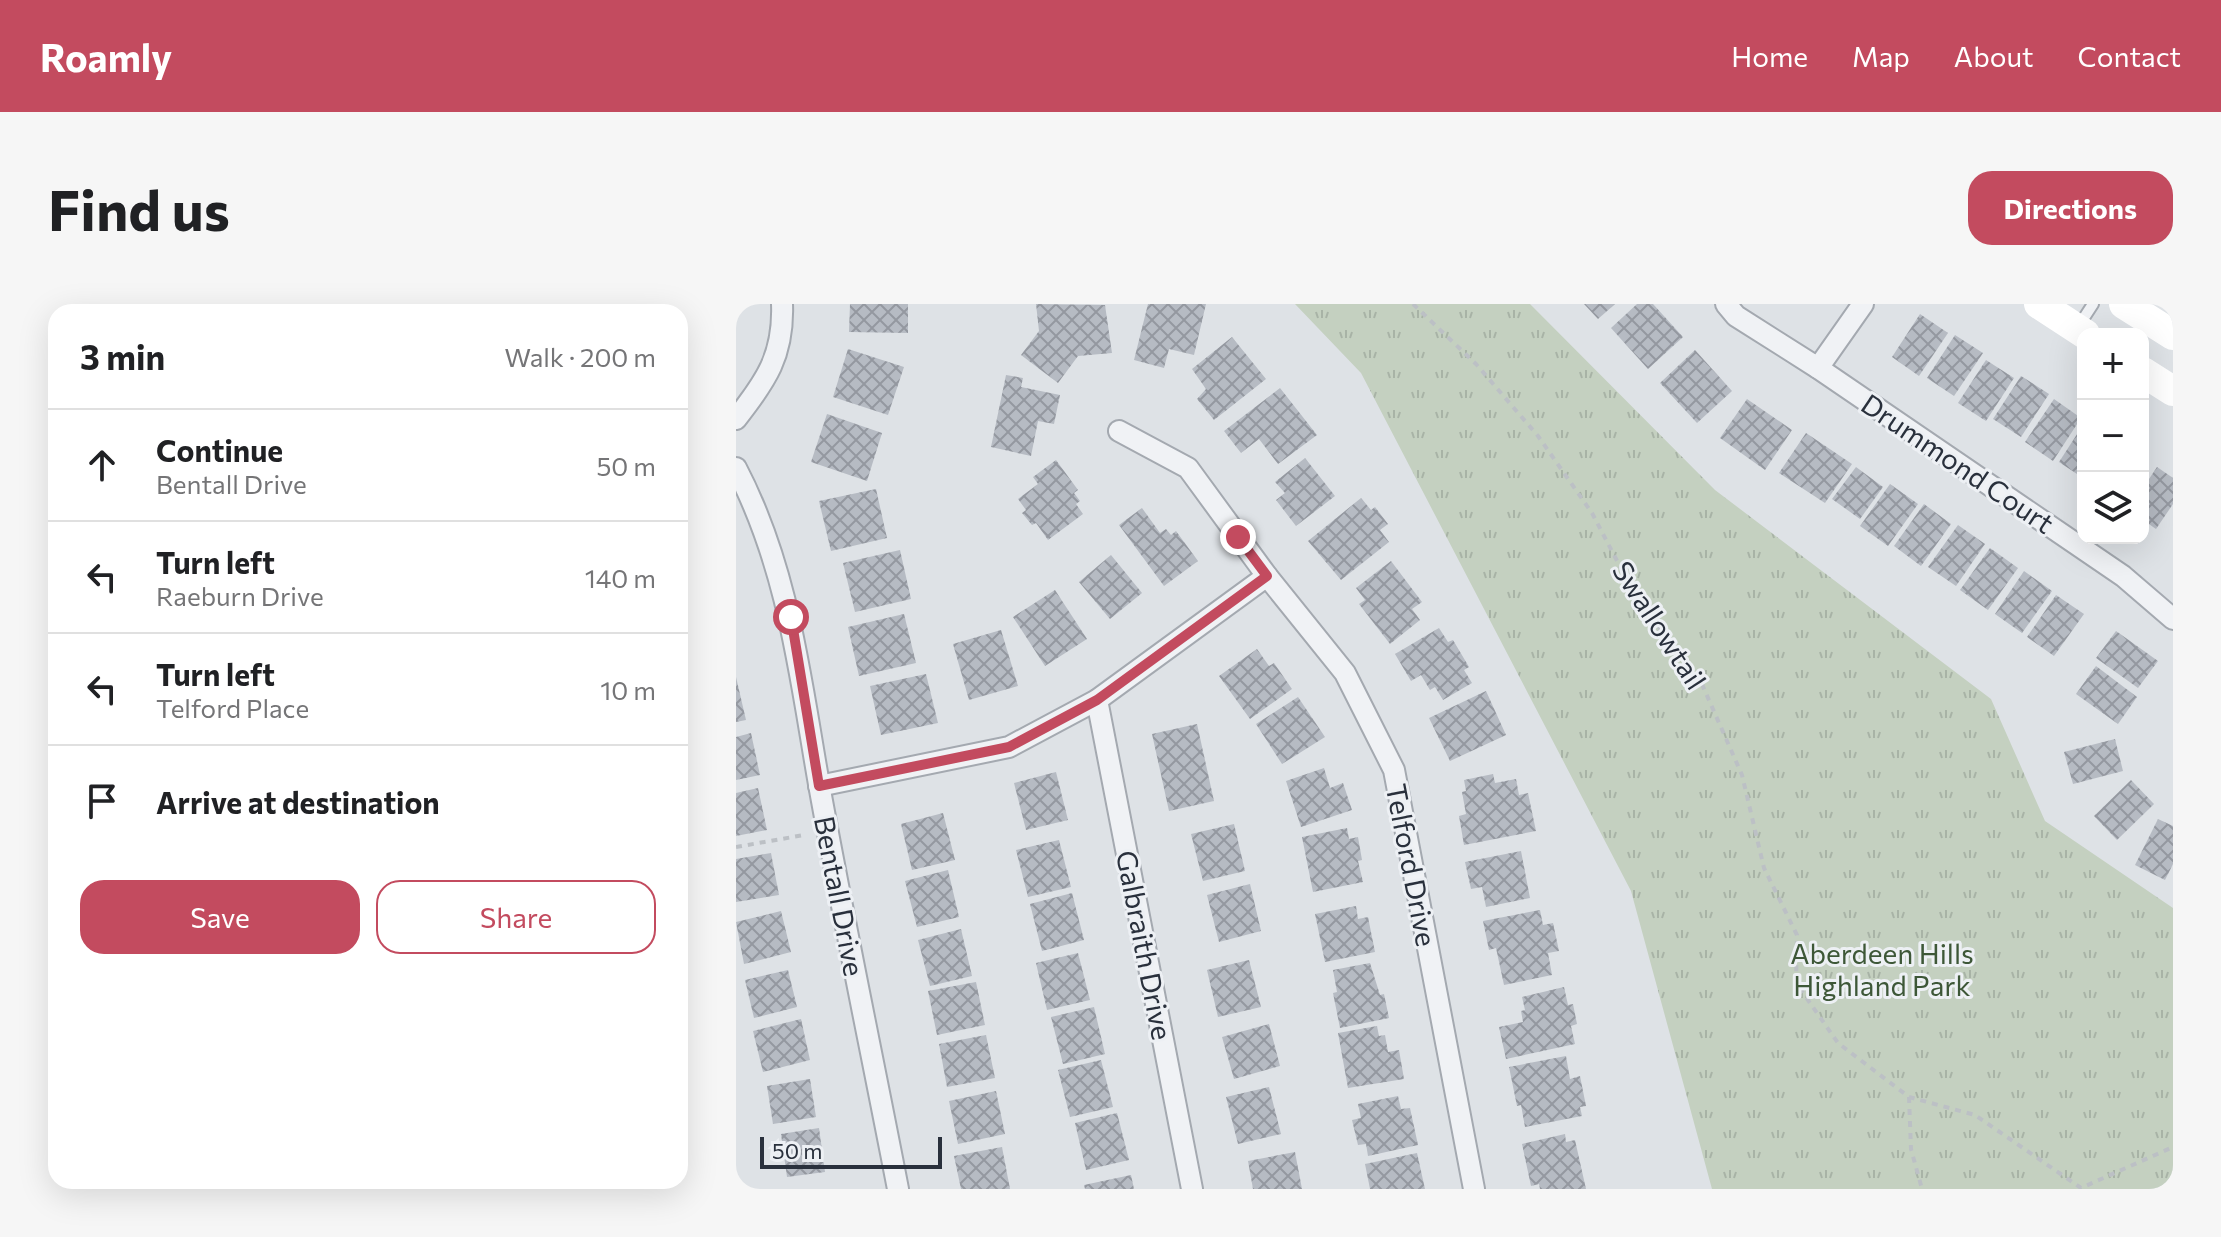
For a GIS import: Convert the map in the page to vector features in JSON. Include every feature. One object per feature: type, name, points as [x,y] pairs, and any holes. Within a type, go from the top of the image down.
[{"type":"main road","points":[[2039,304],[2085,322]]},
{"type":"main road","points":[[2124,304],[2173,335]]},
{"type":"main road","points":[[2149,376],[2173,391]]},
{"type":"street","points":[[736,419],[766,380],[777,350],[782,304]]},
{"type":"street","name":"Drummond Court","points":[[1726,304],[1736,316],[1818,368],[2123,576],[2173,619]]},
{"type":"street","points":[[1818,368],[1863,304]]},
{"type":"street","name":"Telford Drive","points":[[1119,431],[1188,468],[1267,576],[1345,673],[1394,770],[1474,1189]]},
{"type":"street","name":"Bentall Drive","points":[[736,468],[754,502],[791,617],[819,786],[898,1189]]},
{"type":"street","points":[[819,786],[1009,747],[1097,700],[1267,576]]},
{"type":"street","name":"Galbraith Drive","points":[[1097,700],[1192,1189]]},
{"type":"path","name":"Swallowtail","points":[[1413,304],[1476,364],[1538,436],[1592,513],[1637,599],[1701,682],[1742,775],[1764,868],[1797,935],[1796,983],[1838,1043],[1909,1097]]},
{"type":"path","points":[[736,847],[804,835]]},
{"type":"path","points":[[1922,1189],[1911,1149],[1909,1097],[1975,1115],[2081,1188],[2173,1147]]},
{"type":"green space","name":"Aberdeen Hills Highland Park","points":[[1295,304],[1530,304],[1715,490],[1991,699],[2045,821],[2173,908],[2173,1189],[1712,1189],[1631,891],[1361,373]]},
{"type":"building","points":[[850,304],[908,304],[908,333],[849,332]]},
{"type":"building","points":[[1036,304],[1105,305],[1112,353],[1078,356],[1058,383],[1021,355],[1039,331]]},
{"type":"building","points":[[1148,304],[1206,304],[1194,355],[1169,349],[1164,368],[1134,360]]},
{"type":"building","points":[[1584,304],[1615,304],[1598,319]]},
{"type":"building","points":[[1637,304],[1653,304],[1683,337],[1648,369],[1611,328]]},
{"type":"building","points":[[1920,314],[1948,333],[1919,376],[1892,357]]},
{"type":"building","points":[[1955,335],[1983,353],[1954,396],[1927,378]]},
{"type":"building","points":[[1232,337],[1266,379],[1214,420],[1197,399],[1206,389],[1192,369]]},
{"type":"building","points":[[848,349],[904,367],[888,415],[833,397]]},
{"type":"building","points":[[1695,350],[1732,391],[1697,423],[1660,383]]},
{"type":"building","points":[[1986,360],[2014,378],[1986,421],[1958,403]]},
{"type":"building","points":[[1006,375],[1023,378],[1021,387],[1060,395],[1054,424],[1038,421],[1031,456],[991,447]]},
{"type":"building","points":[[2021,376],[2049,394],[2021,437],[1993,419]]},
{"type":"building","points":[[1280,388],[1317,435],[1278,464],[1259,439],[1241,453],[1224,431]]},
{"type":"building","points":[[1747,399],[1792,430],[1765,470],[1720,438]]},
{"type":"building","points":[[2054,399],[2077,415],[2077,424],[2053,461],[2025,442]]},
{"type":"building","points":[[827,414],[882,433],[867,481],[811,462]]},
{"type":"building","points":[[1806,433],[1852,464],[1825,503],[1779,473]]},
{"type":"building","points":[[2077,434],[2077,474],[2059,462]]},
{"type":"building","points":[[1305,458],[1335,496],[1296,526],[1276,500],[1285,493],[1275,482]]},
{"type":"building","points":[[1056,460],[1078,490],[1074,493],[1080,501],[1076,504],[1083,514],[1048,540],[1036,523],[1032,525],[1022,513],[1026,510],[1018,499],[1038,484],[1033,477]]},
{"type":"building","points":[[1856,467],[1883,487],[1860,519],[1832,499]]},
{"type":"building","points":[[2157,467],[2173,478],[2173,504],[2156,529],[2149,524],[2149,479]]},
{"type":"building","points":[[1890,484],[1918,504],[1888,546],[1860,526]]},
{"type":"building","points":[[876,489],[887,538],[831,551],[819,501]]},
{"type":"building","points":[[1361,498],[1371,510],[1375,507],[1388,524],[1380,530],[1389,542],[1341,580],[1308,541]]},
{"type":"building","points":[[1924,504],[1951,524],[1921,566],[1894,546]]},
{"type":"building","points":[[1142,508],[1160,533],[1166,529],[1171,535],[1176,531],[1198,561],[1164,586],[1119,525]]},
{"type":"building","points":[[1958,525],[1985,544],[1956,586],[1928,567]]},
{"type":"building","points":[[1990,548],[2018,568],[1988,610],[1960,590]]},
{"type":"building","points":[[900,550],[911,599],[855,612],[843,563]]},
{"type":"building","points":[[1111,555],[1142,593],[1110,619],[1079,582]]},
{"type":"building","points":[[1391,561],[1422,602],[1412,609],[1420,620],[1390,644],[1359,604],[1365,600],[1356,588]]},
{"type":"building","points":[[2024,571],[2052,591],[2022,633],[1995,614]]},
{"type":"building","points":[[1055,590],[1087,639],[1045,666],[1013,617]]},
{"type":"building","points":[[2056,595],[2084,614],[2054,656],[2027,637]]},
{"type":"building","points":[[904,614],[916,663],[859,676],[848,627]]},
{"type":"building","points":[[1439,628],[1448,642],[1453,640],[1469,667],[1464,670],[1472,683],[1443,700],[1435,687],[1430,690],[1421,675],[1411,681],[1395,654]]},
{"type":"building","points":[[1001,630],[1018,686],[969,700],[953,644]]},
{"type":"building","points":[[2116,631],[2158,661],[2138,688],[2096,658]]},
{"type":"building","points":[[1257,649],[1269,666],[1274,663],[1292,689],[1250,719],[1219,676]]},
{"type":"building","points":[[2096,666],[2137,697],[2118,724],[2076,694]]},
{"type":"building","points":[[926,674],[938,723],[881,735],[870,686]]},
{"type":"building","points":[[736,677],[746,720],[736,722]]},
{"type":"building","points":[[1486,691],[1506,735],[1450,761],[1429,718]]},
{"type":"building","points":[[1298,697],[1325,737],[1282,764],[1256,724]]},
{"type":"building","points":[[1197,724],[1214,801],[1169,811],[1152,734]]},
{"type":"building","points":[[751,733],[760,775],[736,780],[736,737]]},
{"type":"building","points":[[2115,739],[2123,771],[2073,784],[2064,752]]},
{"type":"building","points":[[1324,768],[1330,788],[1343,783],[1352,810],[1301,827],[1286,781]]},
{"type":"building","points":[[1056,772],[1068,820],[1026,830],[1014,783]]},
{"type":"building","points":[[1493,774],[1495,783],[1516,779],[1519,795],[1528,793],[1536,831],[1464,845],[1459,816],[1466,814],[1462,792],[1466,791],[1464,780]]},
{"type":"building","points":[[2131,780],[2154,804],[2117,840],[2094,816]]},
{"type":"building","points":[[758,788],[767,830],[736,836],[736,793]]},
{"type":"building","points":[[943,813],[955,860],[912,870],[901,824]]},
{"type":"building","points":[[2158,819],[2173,826],[2173,864],[2165,880],[2135,865]]},
{"type":"building","points":[[1234,824],[1245,871],[1203,881],[1191,834]]},
{"type":"building","points":[[1347,828],[1349,839],[1358,837],[1362,860],[1358,861],[1363,882],[1313,892],[1302,837]]},
{"type":"building","points":[[1059,840],[1071,887],[1028,897],[1016,850]]},
{"type":"building","points":[[1521,851],[1530,898],[1486,907],[1482,887],[1471,889],[1465,862]]},
{"type":"building","points":[[771,853],[779,895],[736,902],[736,859]]},
{"type":"building","points":[[948,870],[959,917],[917,927],[905,881]]},
{"type":"building","points":[[1250,884],[1261,931],[1219,942],[1207,895]]},
{"type":"building","points":[[1072,893],[1084,940],[1042,951],[1030,904]]},
{"type":"building","points":[[1356,906],[1358,919],[1368,917],[1375,952],[1325,962],[1315,914]]},
{"type":"building","points":[[1540,910],[1543,925],[1553,923],[1559,951],[1548,953],[1552,975],[1504,985],[1496,948],[1489,950],[1483,921]]},
{"type":"building","points":[[781,911],[791,952],[744,964],[736,922]]},
{"type":"building","points":[[961,929],[972,976],[930,986],[918,940]]},
{"type":"building","points":[[1078,953],[1090,1000],[1047,1010],[1036,963]]},
{"type":"building","points":[[1249,960],[1261,1007],[1218,1017],[1207,970]]},
{"type":"building","points":[[1370,963],[1380,995],[1384,994],[1389,1018],[1340,1028],[1333,993],[1337,992],[1333,970]]},
{"type":"building","points":[[788,970],[797,1007],[754,1018],[745,980]]},
{"type":"building","points":[[976,982],[985,1025],[937,1035],[928,991]]},
{"type":"building","points":[[1564,987],[1568,1005],[1573,1004],[1577,1024],[1571,1026],[1575,1044],[1506,1059],[1499,1027],[1523,1022],[1521,1011],[1525,1010],[1522,997]]},
{"type":"building","points":[[1094,1007],[1105,1054],[1063,1064],[1051,1017]]},
{"type":"building","points":[[801,1019],[810,1060],[763,1072],[753,1031]]},
{"type":"building","points":[[1269,1024],[1280,1066],[1234,1079],[1222,1037]]},
{"type":"building","points":[[1377,1026],[1379,1036],[1385,1035],[1388,1052],[1399,1050],[1404,1079],[1348,1088],[1338,1033]]},
{"type":"building","points":[[986,1035],[995,1078],[947,1087],[939,1044]]},
{"type":"building","points":[[1566,1056],[1570,1079],[1580,1076],[1586,1106],[1580,1107],[1582,1116],[1525,1127],[1509,1067]]},
{"type":"building","points":[[1101,1060],[1113,1107],[1070,1117],[1058,1070]]},
{"type":"building","points":[[810,1079],[816,1117],[773,1124],[767,1086]]},
{"type":"building","points":[[1269,1087],[1281,1134],[1238,1144],[1226,1097]]},
{"type":"building","points":[[996,1091],[1005,1134],[958,1144],[949,1101]]},
{"type":"building","points":[[1398,1096],[1401,1109],[1410,1108],[1418,1145],[1368,1156],[1366,1144],[1358,1145],[1352,1120],[1361,1118],[1358,1104]]},
{"type":"building","points":[[1117,1113],[1129,1160],[1086,1170],[1075,1123]]},
{"type":"building","points":[[819,1128],[825,1172],[787,1177],[781,1134]]},
{"type":"building","points":[[1565,1134],[1566,1142],[1575,1140],[1586,1189],[1540,1189],[1539,1184],[1531,1186],[1522,1144]]},
{"type":"building","points":[[1002,1147],[1010,1189],[961,1189],[954,1156]]},
{"type":"building","points":[[1295,1152],[1302,1189],[1253,1189],[1248,1161]]},
{"type":"building","points":[[1417,1153],[1425,1189],[1370,1189],[1365,1164]]},
{"type":"building","points":[[1131,1175],[1134,1189],[1085,1189],[1084,1185]]},
{"type":"route","points":[[791,617],[819,786],[1009,747],[1097,700],[1267,576],[1238,537]]}]
